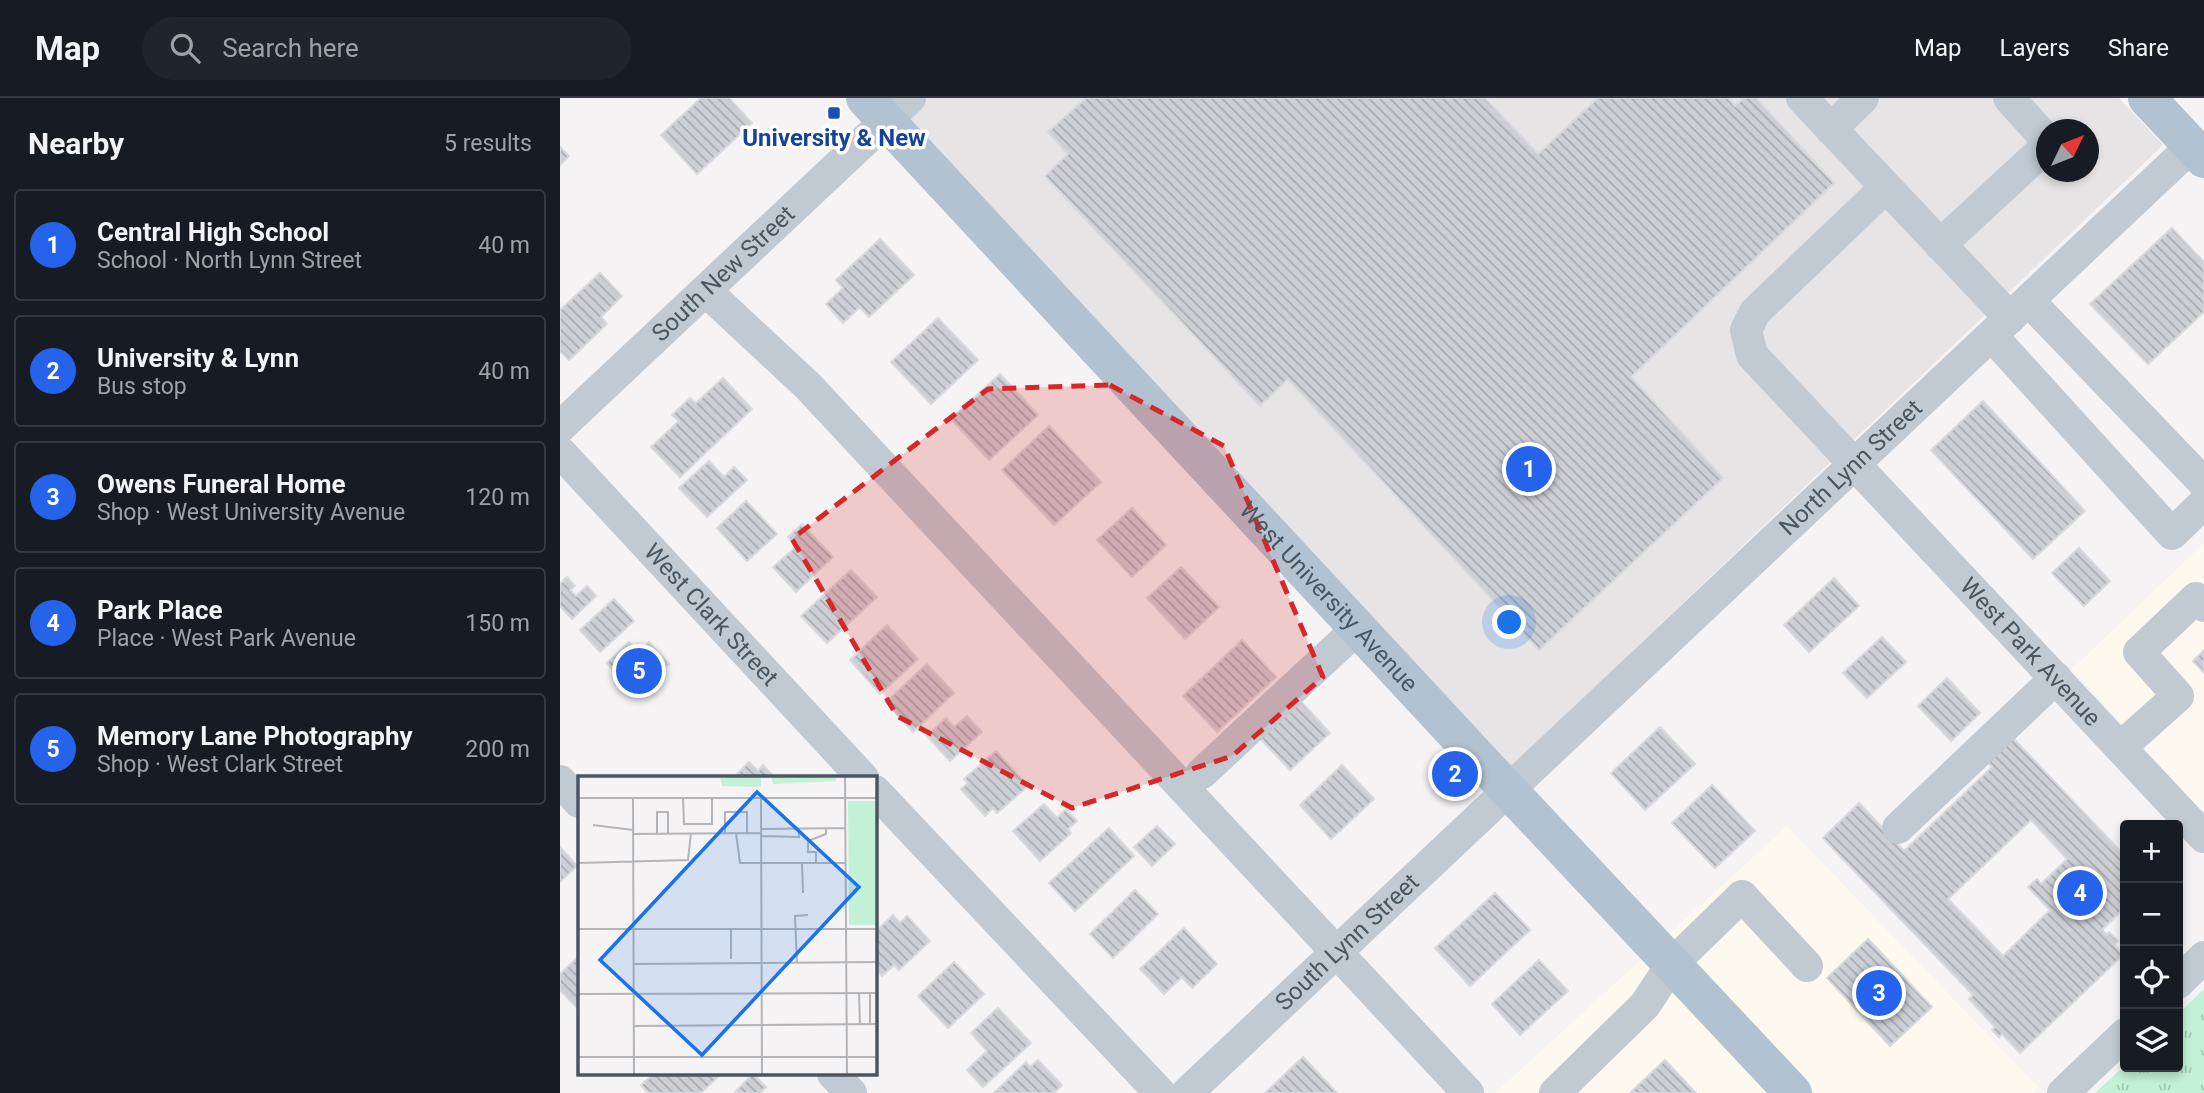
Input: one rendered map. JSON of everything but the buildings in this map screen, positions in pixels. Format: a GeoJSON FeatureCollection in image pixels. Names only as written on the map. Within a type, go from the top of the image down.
{"type":"FeatureCollection","features":[{"type":"Feature","properties":{"kind":"main road"},"geometry":{"type":"LineString","coordinates":[[2147,98],[2198,153]]}},
{"type":"Feature","properties":{"kind":"main road","name":"West University Avenue"},"geometry":{"type":"LineString","coordinates":[[887,105],[1358,628],[1793,1093]]}},
{"type":"Feature","properties":{"kind":"street"},"geometry":{"type":"LineString","coordinates":[[1802,98],[2010,318],[2204,483]]}},
{"type":"Feature","properties":{"kind":"street"},"geometry":{"type":"LineString","coordinates":[[1830,129],[1863,98]]}},
{"type":"Feature","properties":{"kind":"street"},"geometry":{"type":"LineString","coordinates":[[2008,98],[2036,128]]}},
{"type":"Feature","properties":{"kind":"street","name":"South New Street"},"geometry":{"type":"LineString","coordinates":[[560,427],[706,291],[887,105]]}},
{"type":"Feature","properties":{"kind":"street","name":"North Lynn Street"},"geometry":{"type":"LineString","coordinates":[[1508,790],[2010,318],[2198,153]]}},
{"type":"Feature","properties":{"kind":"street"},"geometry":{"type":"LineString","coordinates":[[1940,245],[2036,155]]}},
{"type":"Feature","properties":{"kind":"street","name":"West Park Avenue"},"geometry":{"type":"LineString","coordinates":[[1886,187],[1755,312],[1746,330],[1752,355],[2204,837]]}},
{"type":"Feature","properties":{"kind":"street"},"geometry":{"type":"LineString","coordinates":[[706,291],[808,386],[1468,1093]]}},
{"type":"Feature","properties":{"kind":"street"},"geometry":{"type":"LineString","coordinates":[[2010,318],[2172,534],[2204,503]]}},
{"type":"Feature","properties":{"kind":"street","name":"West Clark Street"},"geometry":{"type":"LineString","coordinates":[[560,452],[861,776]]}},
{"type":"Feature","properties":{"kind":"street"},"geometry":{"type":"LineString","coordinates":[[2121,747],[2178,696],[2139,652],[2196,598],[2204,606]]}},
{"type":"Feature","properties":{"kind":"street"},"geometry":{"type":"LineString","coordinates":[[1202,773],[1358,628]]}},
{"type":"Feature","properties":{"kind":"street"},"geometry":{"type":"LineString","coordinates":[[1899,828],[2056,678]]}},
{"type":"Feature","properties":{"kind":"street"},"geometry":{"type":"LineString","coordinates":[[560,781],[578,801]]}},
{"type":"Feature","properties":{"kind":"street","name":"South Lynn Street"},"geometry":{"type":"LineString","coordinates":[[1187,1093],[1508,790]]}},
{"type":"Feature","properties":{"kind":"street"},"geometry":{"type":"LineString","coordinates":[[877,793],[1160,1093]]}},
{"type":"Feature","properties":{"kind":"street"},"geometry":{"type":"LineString","coordinates":[[1555,1093],[1645,1005],[1672,964],[1742,896],[1807,966]]}},
{"type":"Feature","properties":{"kind":"street"},"geometry":{"type":"LineString","coordinates":[[2183,977],[2204,957]]}},
{"type":"Feature","properties":{"kind":"street"},"geometry":{"type":"LineString","coordinates":[[2063,1093],[2120,1039]]}},
{"type":"Feature","properties":{"kind":"street"},"geometry":{"type":"LineString","coordinates":[[835,1076],[851,1093]]}},
{"type":"Feature","properties":{"kind":"highlighted area"},"geometry":{"type":"Polygon","coordinates":[[[1110,385],[1224,446],[1323,677],[1232,756],[1072,808],[897,716],[792,539],[988,389],[1110,385]]]}},
{"type":"Feature","properties":{"kind":"shaded area"},"geometry":{"type":"Polygon","coordinates":[[[923,98],[2119,98],[2163,145],[1512,766],[903,117],[923,98]]]}},
{"type":"Feature","properties":{"kind":"shaded area"},"geometry":{"type":"Polygon","coordinates":[[[2204,543],[2204,813],[2072,669],[2204,543]]]}},
{"type":"Feature","properties":{"kind":"shaded area"},"geometry":{"type":"Polygon","coordinates":[[[1787,826],[2038,1087],[2032,1093],[1495,1093],[1787,826]]]}},
{"type":"Feature","properties":{"kind":"green space"},"geometry":{"type":"Polygon","coordinates":[[[2204,989],[2204,1093],[2095,1093],[2120,1070],[2120,1072],[2183,1072],[2183,1009],[2204,989]]]}},
{"type":"Feature","properties":{"kind":"place","name":"University & New"},"geometry":{"type":"Point","coordinates":[834,113]}},
{"type":"Feature","properties":{"kind":"place","name":"Central High School"},"geometry":{"type":"Point","coordinates":[1529,469]}},
{"type":"Feature","properties":{"kind":"place","name":"Memory Lane Photography"},"geometry":{"type":"Point","coordinates":[639,671]}},
{"type":"Feature","properties":{"kind":"place","name":"University & Lynn"},"geometry":{"type":"Point","coordinates":[1455,774]}},
{"type":"Feature","properties":{"kind":"place","name":"Park Place"},"geometry":{"type":"Point","coordinates":[2080,893]}},
{"type":"Feature","properties":{"kind":"place","name":"Owens Funeral Home"},"geometry":{"type":"Point","coordinates":[1879,993]}}]}
